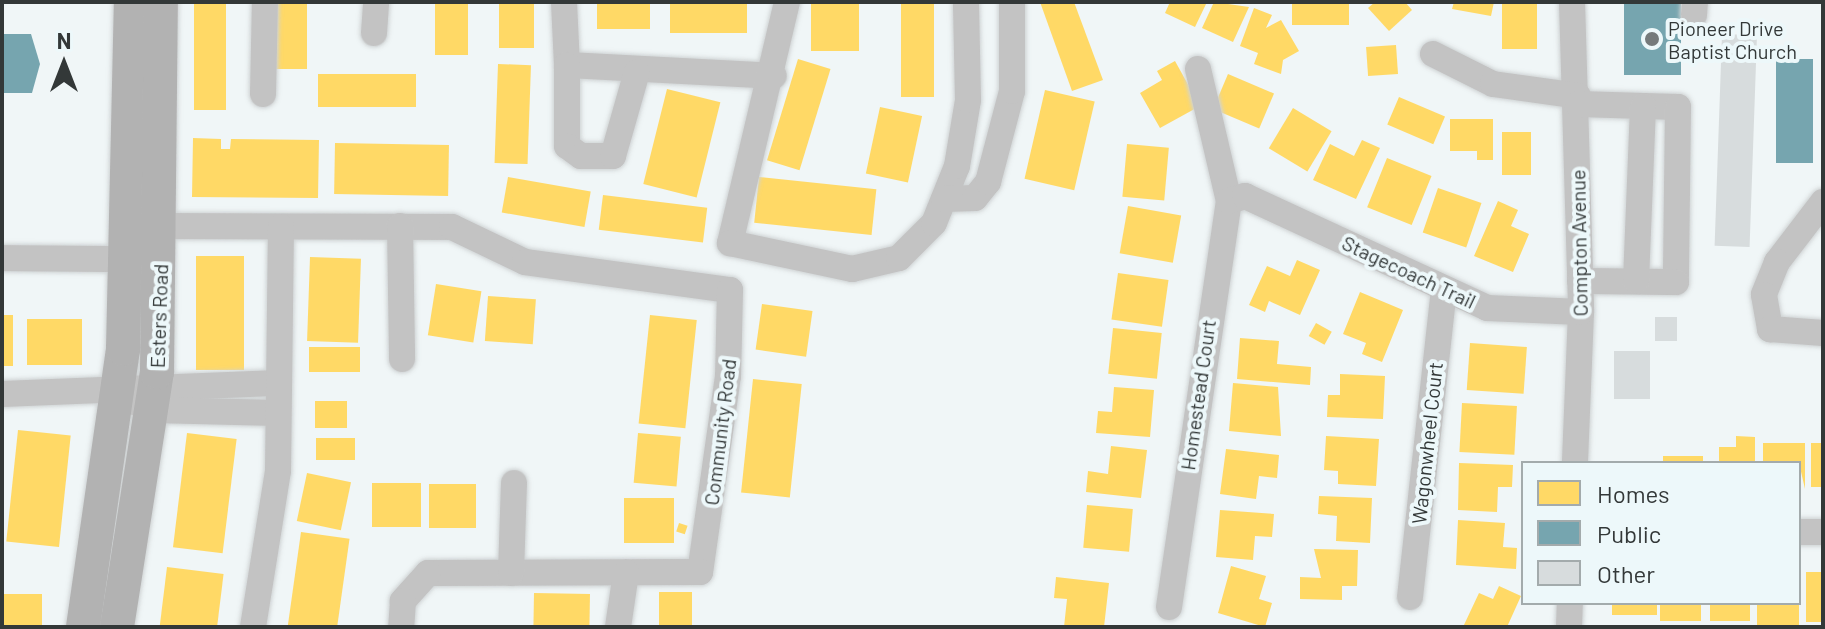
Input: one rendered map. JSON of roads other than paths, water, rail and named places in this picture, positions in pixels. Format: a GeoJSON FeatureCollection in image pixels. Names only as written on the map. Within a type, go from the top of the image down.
{"type":"FeatureCollection","features":[{"type":"Feature","properties":{"kind":"main road","name":"Esters Road"},"geometry":{"type":"LineString","coordinates":[[83,627],[119,394],[126,259],[131,2]]}},
{"type":"Feature","properties":{"kind":"main road","name":"Esters Road"},"geometry":{"type":"LineString","coordinates":[[117,627],[154,396],[161,226],[161,2]]}},
{"type":"Feature","properties":{"kind":"street"},"geometry":{"type":"LineString","coordinates":[[263,94],[265,2]]}},
{"type":"Feature","properties":{"kind":"street"},"geometry":{"type":"LineString","coordinates":[[374,33],[376,2]]}},
{"type":"Feature","properties":{"kind":"street"},"geometry":{"type":"LineString","coordinates":[[564,2],[567,146],[581,156],[613,156],[637,72]]}},
{"type":"Feature","properties":{"kind":"street"},"geometry":{"type":"LineString","coordinates":[[787,2],[774,76],[751,135],[730,243],[800,263],[872,268],[919,244],[944,199],[968,100],[966,2]]}},
{"type":"Feature","properties":{"kind":"street"},"geometry":{"type":"LineString","coordinates":[[944,199],[975,198],[988,182],[1012,91],[1012,2]]}},
{"type":"Feature","properties":{"kind":"street","name":"Compton Avenue"},"geometry":{"type":"LineString","coordinates":[[1575,461],[1581,312],[1578,9]]}},
{"type":"Feature","properties":{"kind":"street"},"geometry":{"type":"LineString","coordinates":[[1433,54],[1493,84],[1578,100],[1678,107],[1676,282],[1580,281]]}},
{"type":"Feature","properties":{"kind":"street"},"geometry":{"type":"LineString","coordinates":[[567,65],[637,72],[774,76]]}},
{"type":"Feature","properties":{"kind":"street"},"geometry":{"type":"LineString","coordinates":[[1198,69],[1237,198]]}},
{"type":"Feature","properties":{"kind":"street"},"geometry":{"type":"LineString","coordinates":[[1636,281],[1643,106]]}},
{"type":"Feature","properties":{"kind":"street","name":"Stagecoach Trail"},"geometry":{"type":"LineString","coordinates":[[1237,198],[1444,290],[1512,314],[1581,312]]}},
{"type":"Feature","properties":{"kind":"street","name":"Homestead Court"},"geometry":{"type":"LineString","coordinates":[[1169,607],[1237,198]]}},
{"type":"Feature","properties":{"kind":"street"},"geometry":{"type":"LineString","coordinates":[[1823,202],[1777,262],[1764,295],[1770,329],[1823,333]]}},
{"type":"Feature","properties":{"kind":"street"},"geometry":{"type":"LineString","coordinates":[[161,226],[400,226],[402,359]]}},
{"type":"Feature","properties":{"kind":"street","name":"Community Road"},"geometry":{"type":"LineString","coordinates":[[400,226],[471,231],[525,262],[730,290],[728,376],[700,572],[626,573]]}},
{"type":"Feature","properties":{"kind":"street"},"geometry":{"type":"LineString","coordinates":[[253,627],[274,503],[281,227]]}},
{"type":"Feature","properties":{"kind":"street"},"geometry":{"type":"LineString","coordinates":[[2,258],[126,259]]}},
{"type":"Feature","properties":{"kind":"street","name":"Wagonwheel Court"},"geometry":{"type":"LineString","coordinates":[[1410,597],[1444,290]]}},
{"type":"Feature","properties":{"kind":"street"},"geometry":{"type":"LineString","coordinates":[[154,396],[279,383]]}},
{"type":"Feature","properties":{"kind":"street"},"geometry":{"type":"LineString","coordinates":[[2,394],[154,396],[278,413]]}},
{"type":"Feature","properties":{"kind":"street"},"geometry":{"type":"LineString","coordinates":[[511,573],[514,483]]}},
{"type":"Feature","properties":{"kind":"street"},"geometry":{"type":"LineString","coordinates":[[1801,532],[1823,532]]}},
{"type":"Feature","properties":{"kind":"street"},"geometry":{"type":"LineString","coordinates":[[401,627],[403,601],[428,573],[626,573],[618,627]]}},
{"type":"Feature","properties":{"kind":"street"},"geometry":{"type":"LineString","coordinates":[[1569,627],[1570,605]]}},
{"type":"Feature","properties":{"kind":"place","name":"Pioneer Drive Baptist Church"},"geometry":{"type":"Point","coordinates":[1652,39]}}]}
